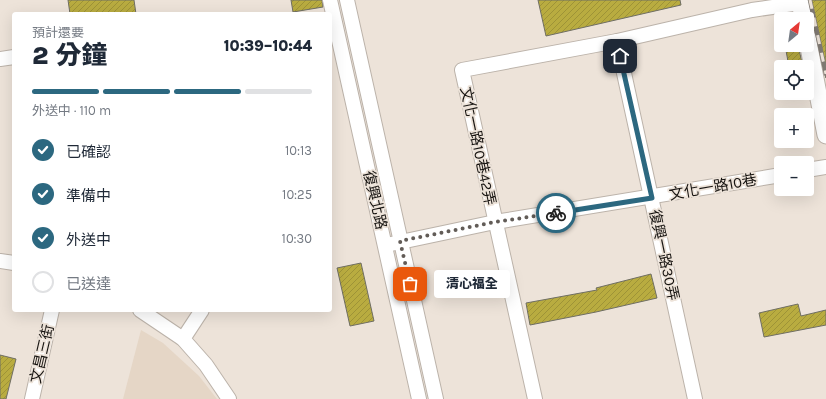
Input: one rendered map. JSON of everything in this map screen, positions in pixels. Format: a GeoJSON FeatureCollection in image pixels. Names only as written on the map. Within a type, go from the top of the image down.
{"type":"FeatureCollection","features":[{"type":"Feature","properties":{"kind":"street","name":"復興北路"},"geometry":{"type":"LineString","coordinates":[[330,0],[331,12]]}},
{"type":"Feature","properties":{"kind":"street","name":"復興北路"},"geometry":{"type":"LineString","coordinates":[[347,0],[436,399]]}},
{"type":"Feature","properties":{"kind":"street"},"geometry":{"type":"LineString","coordinates":[[617,41],[752,10],[801,7]]}},
{"type":"Feature","properties":{"kind":"street"},"geometry":{"type":"LineString","coordinates":[[332,17],[350,14]]}},
{"type":"Feature","properties":{"kind":"street","name":"復興北路"},"geometry":{"type":"LineString","coordinates":[[332,17],[419,399]]}},
{"type":"Feature","properties":{"kind":"street","name":"文化一路10巷42弄"},"geometry":{"type":"LineString","coordinates":[[535,399],[462,70],[617,41]]}},
{"type":"Feature","properties":{"kind":"street","name":"復興一路30弄"},"geometry":{"type":"LineString","coordinates":[[617,41],[695,399]]}},
{"type":"Feature","properties":{"kind":"street"},"geometry":{"type":"LineString","coordinates":[[810,52],[826,135]]}},
{"type":"Feature","properties":{"kind":"street"},"geometry":{"type":"LineString","coordinates":[[0,58],[12,57]]}},
{"type":"Feature","properties":{"kind":"street"},"geometry":{"type":"LineString","coordinates":[[367,167],[383,164]]}},
{"type":"Feature","properties":{"kind":"street"},"geometry":{"type":"LineString","coordinates":[[814,169],[826,167]]}},
{"type":"Feature","properties":{"kind":"street","name":"文化一路10巷"},"geometry":{"type":"LineString","coordinates":[[385,246],[400,241],[495,222],[652,198],[774,176]]}},
{"type":"Feature","properties":{"kind":"street"},"geometry":{"type":"LineString","coordinates":[[0,261],[12,263]]}},
{"type":"Feature","properties":{"kind":"street","name":"文昌三街"},"geometry":{"type":"LineString","coordinates":[[32,399],[52,312]]}},
{"type":"Feature","properties":{"kind":"street"},"geometry":{"type":"LineString","coordinates":[[143,312],[183,339],[206,365],[229,399]]}},
{"type":"Feature","properties":{"kind":"street"},"geometry":{"type":"LineString","coordinates":[[183,339],[201,312]]}},
{"type":"Feature","properties":{"kind":"shaded area"},"geometry":{"type":"Polygon","coordinates":[[[141,330],[163,343],[199,376],[217,399],[123,399],[141,330]]]}},
{"type":"Feature","properties":{"kind":"building"},"geometry":{"type":"Polygon","coordinates":[[[68,0],[134,0],[136,12],[70,12],[68,0]]]}},
{"type":"Feature","properties":{"kind":"building"},"geometry":{"type":"Polygon","coordinates":[[[291,0],[322,0],[323,7],[293,12],[291,0]]]}},
{"type":"Feature","properties":{"kind":"building"},"geometry":{"type":"Polygon","coordinates":[[[538,0],[680,0],[681,5],[546,36],[538,0]]]}},
{"type":"Feature","properties":{"kind":"building"},"geometry":{"type":"Polygon","coordinates":[[[810,0],[826,0],[826,78],[817,35],[814,30],[814,12],[812,12],[810,0]]]}},
{"type":"Feature","properties":{"kind":"building"},"geometry":{"type":"Polygon","coordinates":[[[786,52],[800,52],[801,60],[788,60],[786,52]]]}},
{"type":"Feature","properties":{"kind":"building"},"geometry":{"type":"Polygon","coordinates":[[[361,263],[374,321],[350,326],[337,268],[361,263]]]}},
{"type":"Feature","properties":{"kind":"building"},"geometry":{"type":"Polygon","coordinates":[[[651,274],[657,298],[530,325],[526,303],[597,290],[596,288],[651,274]]]}},
{"type":"Feature","properties":{"kind":"building"},"geometry":{"type":"Polygon","coordinates":[[[798,304],[801,316],[826,310],[826,325],[764,337],[759,313],[798,304]]]}},
{"type":"Feature","properties":{"kind":"building"},"geometry":{"type":"Polygon","coordinates":[[[0,355],[16,359],[6,399],[0,399],[0,355]]]}},
{"type":"Feature","properties":{"kind":"railway"},"geometry":{"type":"LineString","coordinates":[[810,0],[826,74]]}},
{"type":"Feature","properties":{"kind":"way so far"},"geometry":{"type":"LineString","coordinates":[[410,284],[400,241],[495,222],[556,213]]}},
{"type":"Feature","properties":{"kind":"place","name":"清心福全"},"geometry":{"type":"Point","coordinates":[410,284]}},
{"type":"Feature","properties":{"kind":"route"},"geometry":{"type":"LineString","coordinates":[[556,213],[652,198],[620,56]]}}]}
